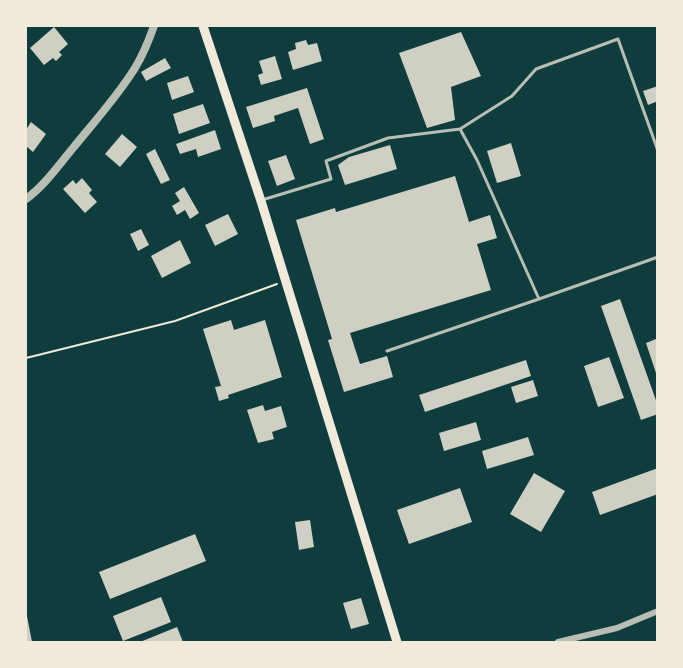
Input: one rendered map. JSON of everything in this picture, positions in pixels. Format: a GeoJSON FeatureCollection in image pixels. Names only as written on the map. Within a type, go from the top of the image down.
{"type":"FeatureCollection","features":[{"type":"Feature","properties":{"kind":"main road"},"geometry":{"type":"LineString","coordinates":[[203,26],[261,201],[397,642]]}},
{"type":"Feature","properties":{"kind":"street"},"geometry":{"type":"LineString","coordinates":[[26,199],[60,164],[107,107],[135,68],[148,43],[153,26]]}},
{"type":"Feature","properties":{"kind":"street"},"geometry":{"type":"LineString","coordinates":[[558,642],[617,628],[657,611]]}},
{"type":"Feature","properties":{"kind":"lane"},"geometry":{"type":"LineString","coordinates":[[261,201],[331,179],[326,161],[388,138],[460,129],[512,96],[536,69],[618,39],[657,151]]}},
{"type":"Feature","properties":{"kind":"lane"},"geometry":{"type":"LineString","coordinates":[[460,129],[477,160],[539,299]]}},
{"type":"Feature","properties":{"kind":"lane"},"geometry":{"type":"LineString","coordinates":[[387,351],[657,257]]}},
{"type":"Feature","properties":{"kind":"path"},"geometry":{"type":"LineString","coordinates":[[26,358],[175,321],[285,281]]}},
{"type":"Feature","properties":{"kind":"building"},"geometry":{"type":"Polygon","coordinates":[[[54,27],[68,44],[59,52],[62,55],[56,61],[53,58],[44,65],[30,48],[54,27]]]}},
{"type":"Feature","properties":{"kind":"building"},"geometry":{"type":"Polygon","coordinates":[[[461,32],[481,76],[451,87],[455,120],[427,128],[399,53],[461,32]]]}},
{"type":"Feature","properties":{"kind":"building"},"geometry":{"type":"Polygon","coordinates":[[[306,40],[308,45],[317,43],[322,61],[293,70],[288,52],[296,49],[295,43],[306,40]]]}},
{"type":"Feature","properties":{"kind":"building"},"geometry":{"type":"Polygon","coordinates":[[[275,56],[282,79],[261,85],[258,75],[263,73],[259,61],[275,56]]]}},
{"type":"Feature","properties":{"kind":"building"},"geometry":{"type":"Polygon","coordinates":[[[165,58],[171,68],[146,81],[141,72],[165,58]]]}},
{"type":"Feature","properties":{"kind":"building"},"geometry":{"type":"Polygon","coordinates":[[[188,76],[194,92],[172,100],[167,83],[188,76]]]}},
{"type":"Feature","properties":{"kind":"building"},"geometry":{"type":"Polygon","coordinates":[[[658,86],[658,101],[648,105],[643,91],[658,86]]]}},
{"type":"Feature","properties":{"kind":"building"},"geometry":{"type":"Polygon","coordinates":[[[307,88],[324,139],[310,144],[298,108],[274,116],[275,121],[253,128],[246,107],[307,88]]]}},
{"type":"Feature","properties":{"kind":"building"},"geometry":{"type":"Polygon","coordinates":[[[203,104],[210,123],[179,134],[173,114],[203,104]]]}},
{"type":"Feature","properties":{"kind":"building"},"geometry":{"type":"Polygon","coordinates":[[[31,122],[46,134],[33,152],[26,146],[26,130],[31,122]]]}},
{"type":"Feature","properties":{"kind":"building"},"geometry":{"type":"Polygon","coordinates":[[[215,130],[221,149],[198,157],[196,149],[180,154],[176,144],[215,130]]]}},
{"type":"Feature","properties":{"kind":"building"},"geometry":{"type":"Polygon","coordinates":[[[122,134],[137,147],[120,167],[105,154],[122,134]]]}},
{"type":"Feature","properties":{"kind":"building"},"geometry":{"type":"Polygon","coordinates":[[[511,143],[521,176],[497,183],[487,151],[511,143]]]}},
{"type":"Feature","properties":{"kind":"building"},"geometry":{"type":"Polygon","coordinates":[[[390,145],[397,169],[345,185],[338,165],[349,157],[390,145]]]}},
{"type":"Feature","properties":{"kind":"building"},"geometry":{"type":"Polygon","coordinates":[[[155,149],[170,180],[161,184],[146,154],[155,149]]]}},
{"type":"Feature","properties":{"kind":"building"},"geometry":{"type":"Polygon","coordinates":[[[286,155],[295,179],[277,186],[268,161],[286,155]]]}},
{"type":"Feature","properties":{"kind":"building"},"geometry":{"type":"Polygon","coordinates":[[[455,176],[469,222],[490,215],[497,238],[477,244],[491,290],[350,333],[360,364],[387,356],[393,377],[344,392],[328,340],[332,339],[296,220],[335,208],[336,212],[455,176]]]}},
{"type":"Feature","properties":{"kind":"building"},"geometry":{"type":"Polygon","coordinates":[[[82,178],[92,190],[89,193],[97,202],[85,213],[63,189],[73,180],[76,184],[82,178]]]}},
{"type":"Feature","properties":{"kind":"building"},"geometry":{"type":"Polygon","coordinates":[[[184,187],[199,213],[190,219],[185,210],[177,215],[172,206],[180,201],[175,193],[184,187]]]}},
{"type":"Feature","properties":{"kind":"building"},"geometry":{"type":"Polygon","coordinates":[[[228,214],[238,234],[215,246],[205,225],[228,214]]]}},
{"type":"Feature","properties":{"kind":"building"},"geometry":{"type":"Polygon","coordinates":[[[141,229],[149,245],[138,251],[130,234],[141,229]]]}},
{"type":"Feature","properties":{"kind":"building"},"geometry":{"type":"Polygon","coordinates":[[[180,240],[191,263],[162,278],[151,256],[180,240]]]}},
{"type":"Feature","properties":{"kind":"building"},"geometry":{"type":"Polygon","coordinates":[[[620,299],[658,406],[658,414],[641,420],[601,306],[620,299]]]}},
{"type":"Feature","properties":{"kind":"building"},"geometry":{"type":"Polygon","coordinates":[[[231,320],[234,330],[265,320],[282,377],[228,395],[229,398],[219,401],[215,387],[221,386],[203,329],[231,320]]]}},
{"type":"Feature","properties":{"kind":"building"},"geometry":{"type":"Polygon","coordinates":[[[656,339],[658,343],[657,376],[646,343],[656,339]]]}},
{"type":"Feature","properties":{"kind":"building"},"geometry":{"type":"Polygon","coordinates":[[[609,357],[624,398],[598,407],[584,366],[609,357]]]}},
{"type":"Feature","properties":{"kind":"building"},"geometry":{"type":"Polygon","coordinates":[[[526,360],[531,376],[425,412],[419,395],[526,360]]]}},
{"type":"Feature","properties":{"kind":"building"},"geometry":{"type":"Polygon","coordinates":[[[533,380],[538,396],[516,403],[511,387],[533,380]]]}},
{"type":"Feature","properties":{"kind":"building"},"geometry":{"type":"Polygon","coordinates":[[[263,405],[265,411],[281,406],[287,427],[272,432],[274,439],[258,443],[247,410],[263,405]]]}},
{"type":"Feature","properties":{"kind":"building"},"geometry":{"type":"Polygon","coordinates":[[[476,422],[481,440],[444,451],[439,433],[476,422]]]}},
{"type":"Feature","properties":{"kind":"building"},"geometry":{"type":"Polygon","coordinates":[[[528,437],[534,455],[487,469],[482,451],[528,437]]]}},
{"type":"Feature","properties":{"kind":"building"},"geometry":{"type":"Polygon","coordinates":[[[658,468],[658,494],[600,515],[592,492],[658,468]]]}},
{"type":"Feature","properties":{"kind":"building"},"geometry":{"type":"Polygon","coordinates":[[[534,473],[565,491],[541,532],[510,514],[534,473]]]}},
{"type":"Feature","properties":{"kind":"building"},"geometry":{"type":"Polygon","coordinates":[[[460,488],[472,522],[409,544],[397,510],[460,488]]]}},
{"type":"Feature","properties":{"kind":"building"},"geometry":{"type":"Polygon","coordinates":[[[310,520],[314,547],[299,550],[295,522],[310,520]]]}},
{"type":"Feature","properties":{"kind":"building"},"geometry":{"type":"Polygon","coordinates":[[[195,534],[206,561],[110,599],[99,572],[195,534]]]}},
{"type":"Feature","properties":{"kind":"building"},"geometry":{"type":"Polygon","coordinates":[[[161,597],[171,622],[123,641],[113,616],[161,597]]]}},
{"type":"Feature","properties":{"kind":"building"},"geometry":{"type":"Polygon","coordinates":[[[361,598],[369,624],[351,629],[343,603],[361,598]]]}},
{"type":"Feature","properties":{"kind":"building"},"geometry":{"type":"Polygon","coordinates":[[[27,616],[32,642],[26,642],[27,616]]]}},
{"type":"Feature","properties":{"kind":"building"},"geometry":{"type":"Polygon","coordinates":[[[177,627],[183,642],[140,642],[177,627]]]}}]}
